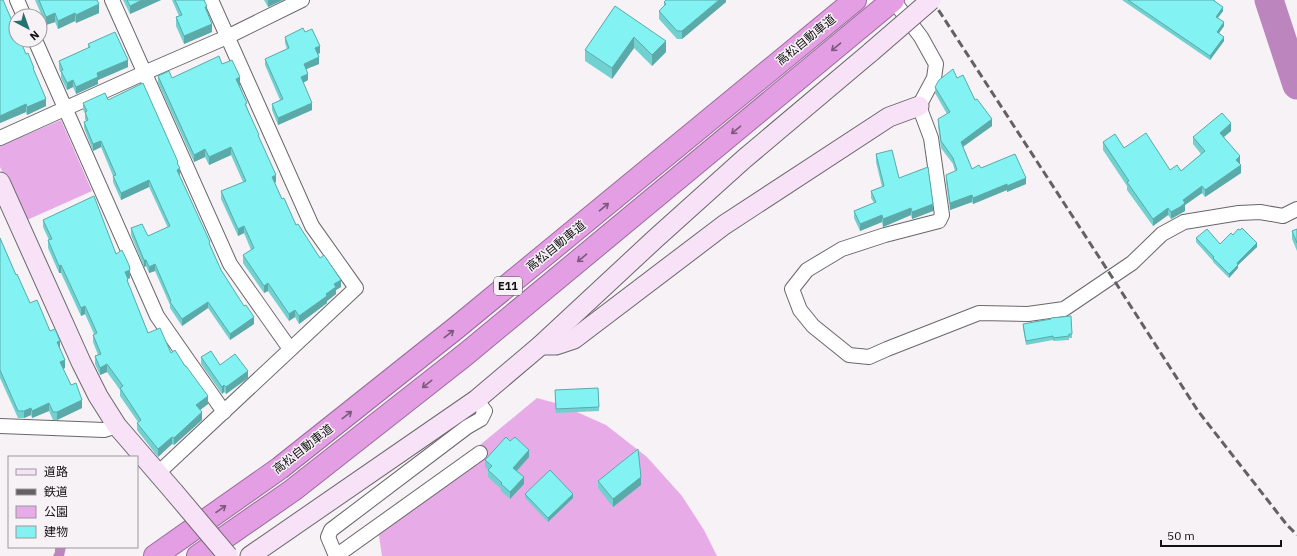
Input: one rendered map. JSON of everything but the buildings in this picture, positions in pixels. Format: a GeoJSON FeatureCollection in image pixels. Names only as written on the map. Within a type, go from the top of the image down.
{"type":"FeatureCollection","features":[{"type":"Feature","properties":{"kind":"highway","name":"高松自動車道"},"geometry":{"type":"LineString","coordinates":[[198,556],[293,490],[466,354],[893,0]]}},
{"type":"Feature","properties":{"kind":"highway","name":"高松自動車道"},"geometry":{"type":"LineString","coordinates":[[155,556],[280,468],[450,333],[853,1]]}},
{"type":"Feature","properties":{"kind":"street"},"geometry":{"type":"LineString","coordinates":[[112,0],[230,264],[290,349]]}},
{"type":"Feature","properties":{"kind":"street"},"geometry":{"type":"LineString","coordinates":[[157,474],[356,288],[312,226],[211,0]]}},
{"type":"Feature","properties":{"kind":"street"},"geometry":{"type":"LineString","coordinates":[[0,138],[227,37],[302,0]]}},
{"type":"Feature","properties":{"kind":"street"},"geometry":{"type":"LineString","coordinates":[[541,345],[556,345],[574,339],[724,225],[889,117],[919,106],[934,78],[936,64],[921,37],[893,0]]}},
{"type":"Feature","properties":{"kind":"street"},"geometry":{"type":"LineString","coordinates":[[250,556],[476,400],[541,345],[744,159],[931,0]]}},
{"type":"Feature","properties":{"kind":"street"},"geometry":{"type":"LineString","coordinates":[[39,48],[157,316],[224,412]]}},
{"type":"Feature","properties":{"kind":"street"},"geometry":{"type":"LineString","coordinates":[[919,106],[931,138],[942,215],[939,221],[885,235],[842,249],[807,270],[792,288],[800,310],[813,326],[849,355],[868,357],[979,313],[1028,314],[1064,308],[1132,263],[1162,234],[1184,222],[1239,213],[1260,212],[1282,216],[1297,209]]}},
{"type":"Feature","properties":{"kind":"street"},"geometry":{"type":"LineString","coordinates":[[0,182],[81,362],[98,396],[117,426],[228,556]]}},
{"type":"Feature","properties":{"kind":"street"},"geometry":{"type":"LineString","coordinates":[[476,400],[485,411],[481,419],[467,427],[331,530],[328,537],[336,556],[343,554],[480,453]]}},
{"type":"Feature","properties":{"kind":"street"},"geometry":{"type":"LineString","coordinates":[[1,424],[104,430],[117,426]]}},
{"type":"Feature","properties":{"kind":"green space"},"geometry":{"type":"Polygon","coordinates":[[[61,120],[92,191],[27,220],[0,167],[0,146],[61,120]]]}},
{"type":"Feature","properties":{"kind":"green space"},"geometry":{"type":"Polygon","coordinates":[[[537,398],[559,404],[606,425],[647,457],[682,496],[704,530],[717,556],[382,556],[378,529],[537,398]]]}},
{"type":"Feature","properties":{"kind":"shaded area"},"geometry":{"type":"Polygon","coordinates":[[[55,548],[66,548],[64,556],[53,556],[55,548]]]}},
{"type":"Feature","properties":{"kind":"waterway"},"geometry":{"type":"LineString","coordinates":[[1269,0],[1297,85]]}},
{"type":"Feature","properties":{"kind":"railway"},"geometry":{"type":"LineString","coordinates":[[932,0],[1198,411],[1287,525],[1297,535]]}}]}
